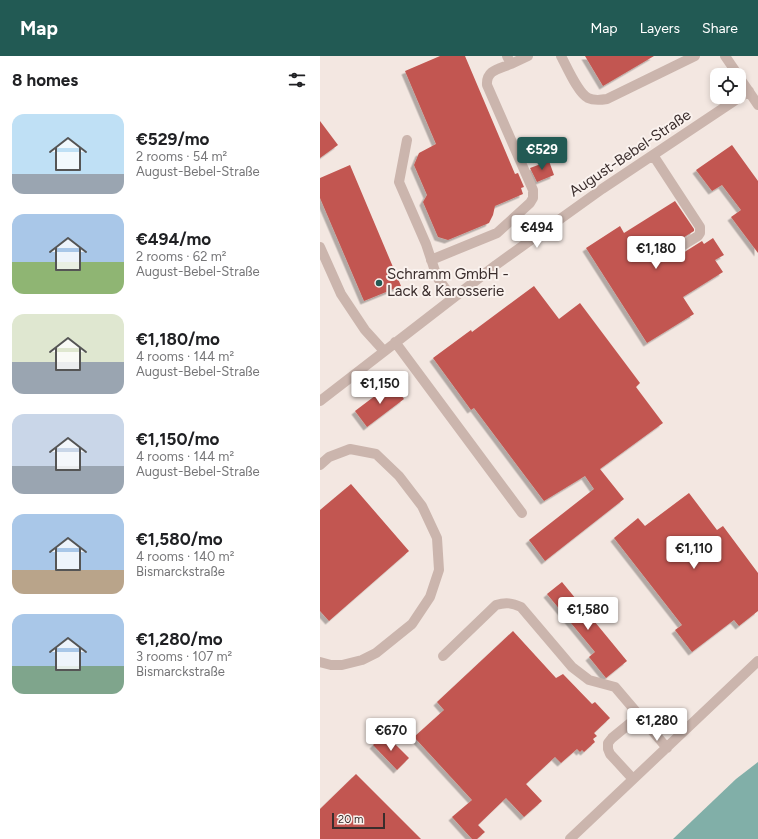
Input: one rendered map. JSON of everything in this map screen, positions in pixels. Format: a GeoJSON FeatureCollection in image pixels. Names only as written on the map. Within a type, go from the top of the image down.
{"type":"FeatureCollection","features":[{"type":"Feature","properties":{"kind":"street"},"geometry":{"type":"LineString","coordinates":[[431,260],[497,233],[530,204],[533,198],[533,190],[487,85],[489,73],[509,60],[528,56]]}},
{"type":"Feature","properties":{"kind":"street"},"geometry":{"type":"LineString","coordinates":[[561,56],[582,93],[588,98],[601,100],[607,99],[695,56]]}},
{"type":"Feature","properties":{"kind":"street"},"geometry":{"type":"LineString","coordinates":[[725,56],[733,68]]}},
{"type":"Feature","properties":{"kind":"street"},"geometry":{"type":"LineString","coordinates":[[746,89],[758,105]]}},
{"type":"Feature","properties":{"kind":"street","name":"August-Bebel-Straße"},"geometry":{"type":"LineString","coordinates":[[320,401],[496,265],[602,189],[748,92]]}},
{"type":"Feature","properties":{"kind":"street"},"geometry":{"type":"LineString","coordinates":[[407,140],[399,182],[437,277],[452,298]]}},
{"type":"Feature","properties":{"kind":"street"},"geometry":{"type":"LineString","coordinates":[[653,155],[700,228],[700,233],[698,236],[672,252]]}},
{"type":"Feature","properties":{"kind":"street"},"geometry":{"type":"LineString","coordinates":[[320,247],[341,294],[365,330],[384,351]]}},
{"type":"Feature","properties":{"kind":"street"},"geometry":{"type":"LineString","coordinates":[[395,342],[522,513]]}},
{"type":"Feature","properties":{"kind":"street"},"geometry":{"type":"LineString","coordinates":[[320,465],[329,457],[350,449],[376,454],[399,476],[422,506],[437,538],[439,570],[430,596],[412,624],[376,653],[362,660],[342,665],[331,665],[320,662]]}},
{"type":"Feature","properties":{"kind":"street"},"geometry":{"type":"LineString","coordinates":[[443,656],[496,605],[512,603],[521,607],[572,667],[589,680],[615,687],[667,748]]}},
{"type":"Feature","properties":{"kind":"street"},"geometry":{"type":"LineString","coordinates":[[570,839],[667,748],[715,700],[758,661]]}},
{"type":"Feature","properties":{"kind":"street"},"geometry":{"type":"LineString","coordinates":[[634,779],[610,754],[608,743],[612,738],[640,716]]}},
{"type":"Feature","properties":{"kind":"water"},"geometry":{"type":"Polygon","coordinates":[[[758,762],[758,839],[673,839],[736,779],[758,762]]]}},
{"type":"Feature","properties":{"kind":"building"},"geometry":{"type":"Polygon","coordinates":[[[440,56],[465,56],[515,174],[518,173],[524,187],[521,188],[523,194],[495,206],[489,223],[448,240],[438,237],[423,202],[427,195],[414,165],[419,153],[436,144],[405,71],[440,56]]]}},
{"type":"Feature","properties":{"kind":"building"},"geometry":{"type":"Polygon","coordinates":[[[585,56],[654,56],[603,86],[585,56]]]}},
{"type":"Feature","properties":{"kind":"building"},"geometry":{"type":"Polygon","coordinates":[[[320,121],[338,145],[320,158],[320,121]]]}},
{"type":"Feature","properties":{"kind":"building"},"geometry":{"type":"Polygon","coordinates":[[[732,145],[758,181],[758,253],[731,217],[741,210],[722,185],[712,191],[696,170],[732,145]]]}},
{"type":"Feature","properties":{"kind":"building"},"geometry":{"type":"Polygon","coordinates":[[[549,161],[554,175],[537,182],[530,168],[549,161]]]}},
{"type":"Feature","properties":{"kind":"building"},"geometry":{"type":"Polygon","coordinates":[[[350,165],[401,286],[364,301],[320,198],[320,178],[350,165]]]}},
{"type":"Feature","properties":{"kind":"building"},"geometry":{"type":"Polygon","coordinates":[[[675,201],[694,231],[668,247],[666,252],[667,256],[675,258],[702,241],[704,244],[713,238],[724,255],[715,260],[723,272],[683,297],[694,314],[647,343],[586,248],[620,226],[624,233],[675,201]]]}},
{"type":"Feature","properties":{"kind":"building"},"geometry":{"type":"Polygon","coordinates":[[[534,286],[559,319],[580,303],[640,383],[636,387],[663,423],[600,469],[624,499],[545,561],[529,540],[594,489],[585,476],[544,501],[474,408],[471,410],[433,358],[471,330],[472,332],[534,286]]]}},
{"type":"Feature","properties":{"kind":"building"},"geometry":{"type":"Polygon","coordinates":[[[392,383],[404,399],[367,427],[355,411],[392,383]]]}},
{"type":"Feature","properties":{"kind":"building"},"geometry":{"type":"Polygon","coordinates":[[[351,484],[409,551],[329,621],[320,611],[320,510],[351,484]]]}},
{"type":"Feature","properties":{"kind":"building"},"geometry":{"type":"Polygon","coordinates":[[[689,493],[717,530],[723,526],[758,573],[758,611],[739,626],[734,620],[692,652],[675,630],[682,625],[614,538],[638,518],[645,526],[689,493]]]}},
{"type":"Feature","properties":{"kind":"building"},"geometry":{"type":"Polygon","coordinates":[[[562,582],[627,661],[606,678],[589,657],[595,652],[547,594],[562,582]]]}},
{"type":"Feature","properties":{"kind":"building"},"geometry":{"type":"Polygon","coordinates":[[[513,631],[556,678],[563,674],[592,704],[595,702],[610,718],[594,733],[597,736],[593,739],[595,742],[584,752],[582,750],[580,752],[577,749],[561,763],[555,757],[526,784],[542,801],[524,817],[506,798],[478,825],[485,832],[477,839],[472,839],[452,817],[472,800],[414,737],[444,710],[437,702],[513,631]]]}},
{"type":"Feature","properties":{"kind":"building"},"geometry":{"type":"Polygon","coordinates":[[[385,734],[409,758],[397,770],[373,745],[385,734]]]}},
{"type":"Feature","properties":{"kind":"building"},"geometry":{"type":"Polygon","coordinates":[[[356,774],[421,839],[320,839],[320,809],[356,774]]]}},
{"type":"Feature","properties":{"kind":"place","name":"Schramm GmbH - Lack & Karosserie"},"geometry":{"type":"Point","coordinates":[379,283]}}]}
